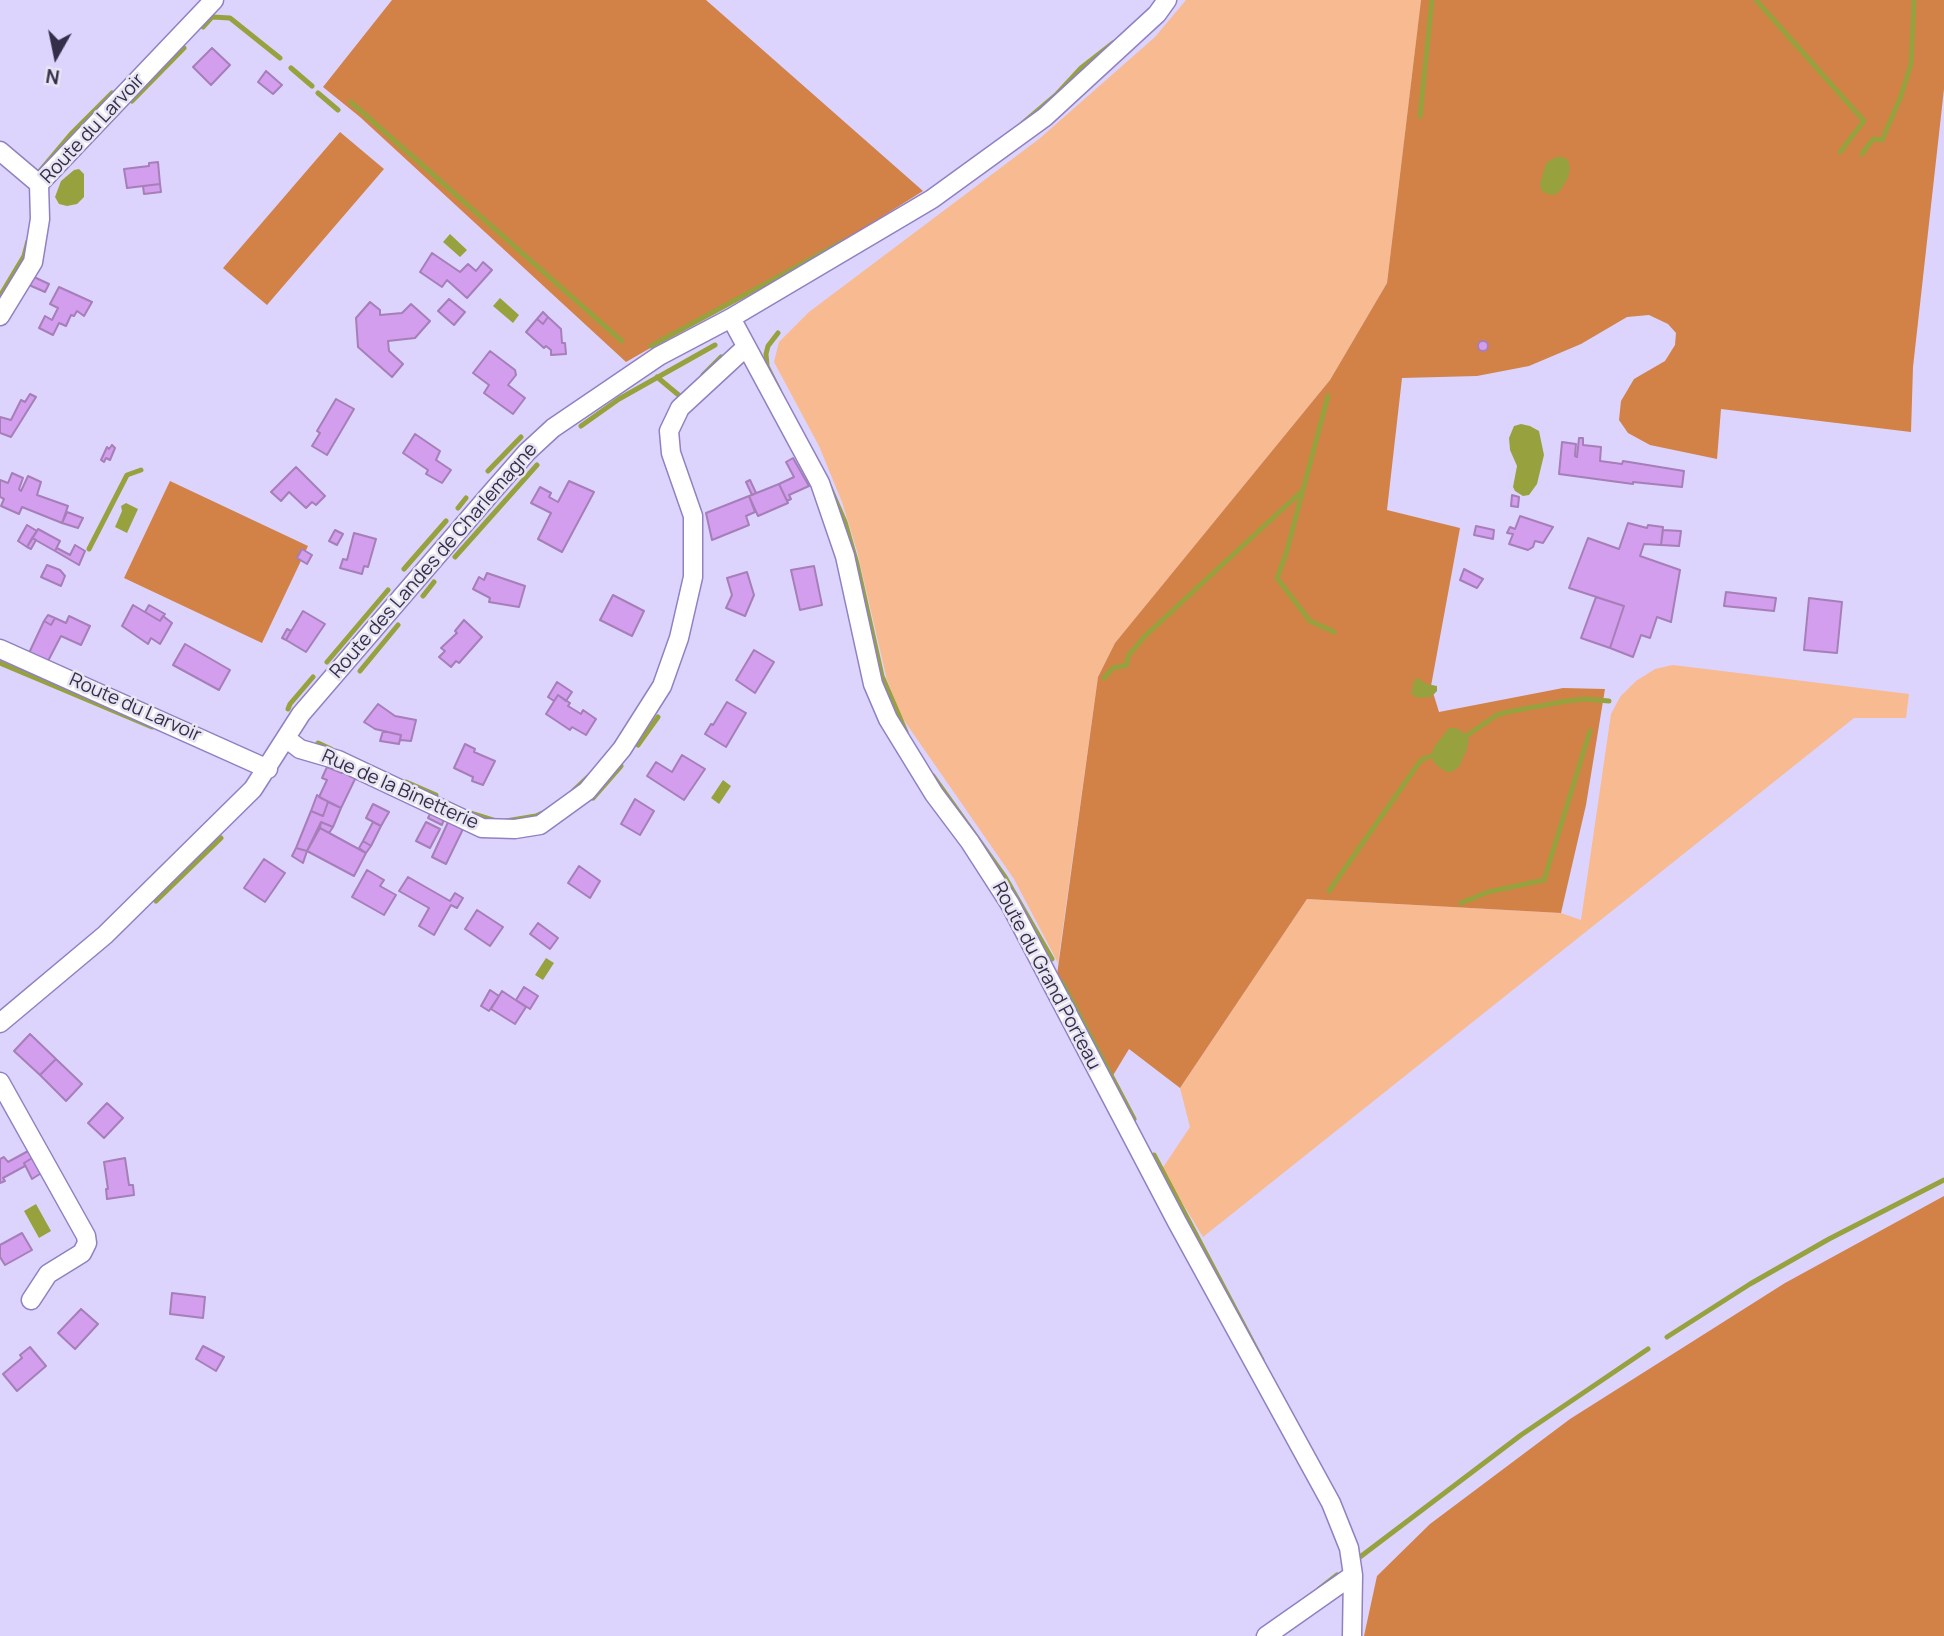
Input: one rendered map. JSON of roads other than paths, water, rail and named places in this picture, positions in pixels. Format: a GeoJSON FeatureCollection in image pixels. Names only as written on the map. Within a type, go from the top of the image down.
{"type":"FeatureCollection","features":[{"type":"Feature","properties":{"kind":"street","name":"Route du Larvoir"},"geometry":{"type":"LineString","coordinates":[[0,316],[33,262],[40,219],[39,184],[214,0]]}},
{"type":"Feature","properties":{"kind":"street","name":"Route des Landes de Charlemagne"},"geometry":{"type":"LineString","coordinates":[[0,1023],[46,987],[136,907],[253,789],[301,714],[527,452],[553,428],[677,345],[731,318],[932,199],[1045,117],[1147,23],[1167,0]]}},
{"type":"Feature","properties":{"kind":"street"},"geometry":{"type":"LineString","coordinates":[[0,151],[39,184]]}},
{"type":"Feature","properties":{"kind":"street","name":"Route du Grand Porteau"},"geometry":{"type":"LineString","coordinates":[[731,318],[820,483],[845,556],[873,684],[888,719],[934,794],[970,842],[1010,904],[1171,1210],[1331,1503],[1349,1548],[1353,1575],[1352,1636]]}},
{"type":"Feature","properties":{"kind":"street","name":"Rue de la Binetterie"},"geometry":{"type":"LineString","coordinates":[[287,739],[300,749],[338,760],[482,828],[515,829],[540,825],[587,791],[622,749],[662,686],[680,638],[693,577],[693,516],[671,453],[669,431],[680,408],[745,348]]}},
{"type":"Feature","properties":{"kind":"street","name":"Route du Larvoir"},"geometry":{"type":"LineString","coordinates":[[0,649],[268,769]]}},
{"type":"Feature","properties":{"kind":"street"},"geometry":{"type":"LineString","coordinates":[[0,1082],[86,1236],[87,1243],[82,1253],[48,1274],[32,1300]]}},
{"type":"Feature","properties":{"kind":"street"},"geometry":{"type":"LineString","coordinates":[[1266,1636],[1353,1575]]}},
{"type":"Feature","properties":{"kind":"waterway"},"geometry":{"type":"LineString","coordinates":[[1420,116],[1432,0]]}},
{"type":"Feature","properties":{"kind":"waterway"},"geometry":{"type":"LineString","coordinates":[[1756,0],[1864,121],[1840,152]]}},
{"type":"Feature","properties":{"kind":"waterway"},"geometry":{"type":"LineString","coordinates":[[1862,154],[1873,139],[1882,140],[1901,96],[1911,64],[1914,0]]}},
{"type":"Feature","properties":{"kind":"waterway"},"geometry":{"type":"LineString","coordinates":[[203,27],[212,17],[230,18],[280,58]]}},
{"type":"Feature","properties":{"kind":"waterway"},"geometry":{"type":"LineString","coordinates":[[1023,123],[1056,95],[1081,68],[1113,43]]}},
{"type":"Feature","properties":{"kind":"waterway"},"geometry":{"type":"LineString","coordinates":[[132,101],[184,48]]}},
{"type":"Feature","properties":{"kind":"waterway"},"geometry":{"type":"LineString","coordinates":[[291,68],[312,86]]}},
{"type":"Feature","properties":{"kind":"waterway"},"geometry":{"type":"LineString","coordinates":[[39,172],[71,134],[112,93]]}},
{"type":"Feature","properties":{"kind":"waterway"},"geometry":{"type":"LineString","coordinates":[[318,93],[338,110]]}},
{"type":"Feature","properties":{"kind":"waterway"},"geometry":{"type":"LineString","coordinates":[[351,102],[622,341]]}},
{"type":"Feature","properties":{"kind":"waterway"},"geometry":{"type":"LineString","coordinates":[[0,296],[24,256],[28,241]]}},
{"type":"Feature","properties":{"kind":"waterway"},"geometry":{"type":"LineString","coordinates":[[651,346],[842,242]]}},
{"type":"Feature","properties":{"kind":"waterway"},"geometry":{"type":"LineString","coordinates":[[778,333],[768,346],[766,354],[767,366],[779,390]]}},
{"type":"Feature","properties":{"kind":"waterway"},"geometry":{"type":"LineString","coordinates":[[581,426],[619,399],[715,345]]}},
{"type":"Feature","properties":{"kind":"waterway"},"geometry":{"type":"LineString","coordinates":[[703,375],[721,357]]}},
{"type":"Feature","properties":{"kind":"waterway"},"geometry":{"type":"LineString","coordinates":[[657,377],[681,397],[679,399]]}},
{"type":"Feature","properties":{"kind":"waterway"},"geometry":{"type":"LineString","coordinates":[[1328,396],[1286,554],[1277,578],[1310,621],[1334,632]]}},
{"type":"Feature","properties":{"kind":"waterway"},"geometry":{"type":"LineString","coordinates":[[488,471],[521,437]]}},
{"type":"Feature","properties":{"kind":"waterway"},"geometry":{"type":"LineString","coordinates":[[455,557],[537,465]]}},
{"type":"Feature","properties":{"kind":"waterway"},"geometry":{"type":"LineString","coordinates":[[89,549],[127,475],[141,470]]}},
{"type":"Feature","properties":{"kind":"waterway"},"geometry":{"type":"LineString","coordinates":[[829,485],[845,522],[857,564],[882,676],[906,732]]}},
{"type":"Feature","properties":{"kind":"waterway"},"geometry":{"type":"LineString","coordinates":[[1104,678],[1113,668],[1127,665],[1128,656],[1145,636],[1301,492]]}},
{"type":"Feature","properties":{"kind":"waterway"},"geometry":{"type":"LineString","coordinates":[[458,508],[466,498]]}},
{"type":"Feature","properties":{"kind":"waterway"},"geometry":{"type":"LineString","coordinates":[[404,569],[446,521]]}},
{"type":"Feature","properties":{"kind":"waterway"},"geometry":{"type":"LineString","coordinates":[[423,596],[434,582]]}},
{"type":"Feature","properties":{"kind":"waterway"},"geometry":{"type":"LineString","coordinates":[[327,662],[388,590]]}},
{"type":"Feature","properties":{"kind":"waterway"},"geometry":{"type":"LineString","coordinates":[[360,671],[398,625]]}},
{"type":"Feature","properties":{"kind":"waterway"},"geometry":{"type":"LineString","coordinates":[[0,663],[152,727]]}},
{"type":"Feature","properties":{"kind":"waterway"},"geometry":{"type":"LineString","coordinates":[[288,709],[313,677]]}},
{"type":"Feature","properties":{"kind":"waterway"},"geometry":{"type":"LineString","coordinates":[[1466,736],[1497,715],[1507,712],[1567,701],[1609,701]]}},
{"type":"Feature","properties":{"kind":"waterway"},"geometry":{"type":"LineString","coordinates":[[638,745],[658,717]]}},
{"type":"Feature","properties":{"kind":"waterway"},"geometry":{"type":"LineString","coordinates":[[1461,903],[1488,892],[1544,880],[1590,731]]}},
{"type":"Feature","properties":{"kind":"waterway"},"geometry":{"type":"LineString","coordinates":[[318,743],[331,749]]}},
{"type":"Feature","properties":{"kind":"waterway"},"geometry":{"type":"LineString","coordinates":[[1329,891],[1421,760],[1431,756]]}},
{"type":"Feature","properties":{"kind":"waterway"},"geometry":{"type":"LineString","coordinates":[[593,798],[621,766]]}},
{"type":"Feature","properties":{"kind":"waterway"},"geometry":{"type":"LineString","coordinates":[[574,790],[590,775]]}},
{"type":"Feature","properties":{"kind":"waterway"},"geometry":{"type":"LineString","coordinates":[[933,776],[1005,877],[1052,959]]}},
{"type":"Feature","properties":{"kind":"waterway"},"geometry":{"type":"LineString","coordinates":[[406,782],[436,795]]}},
{"type":"Feature","properties":{"kind":"waterway"},"geometry":{"type":"LineString","coordinates":[[506,821],[536,816],[547,811]]}},
{"type":"Feature","properties":{"kind":"waterway"},"geometry":{"type":"LineString","coordinates":[[467,812],[496,821]]}},
{"type":"Feature","properties":{"kind":"waterway"},"geometry":{"type":"LineString","coordinates":[[156,901],[221,838]]}},
{"type":"Feature","properties":{"kind":"waterway"},"geometry":{"type":"LineString","coordinates":[[1062,982],[1134,1119]]}},
{"type":"Feature","properties":{"kind":"waterway"},"geometry":{"type":"LineString","coordinates":[[1154,1155],[1262,1360]]}},
{"type":"Feature","properties":{"kind":"waterway"},"geometry":{"type":"LineString","coordinates":[[1667,1337],[1750,1284],[1829,1239],[1944,1180]]}},
{"type":"Feature","properties":{"kind":"waterway"},"geometry":{"type":"LineString","coordinates":[[1360,1557],[1521,1435],[1648,1349]]}},
{"type":"Feature","properties":{"kind":"waterway"},"geometry":{"type":"LineString","coordinates":[[1319,1589],[1337,1575]]}}]}
